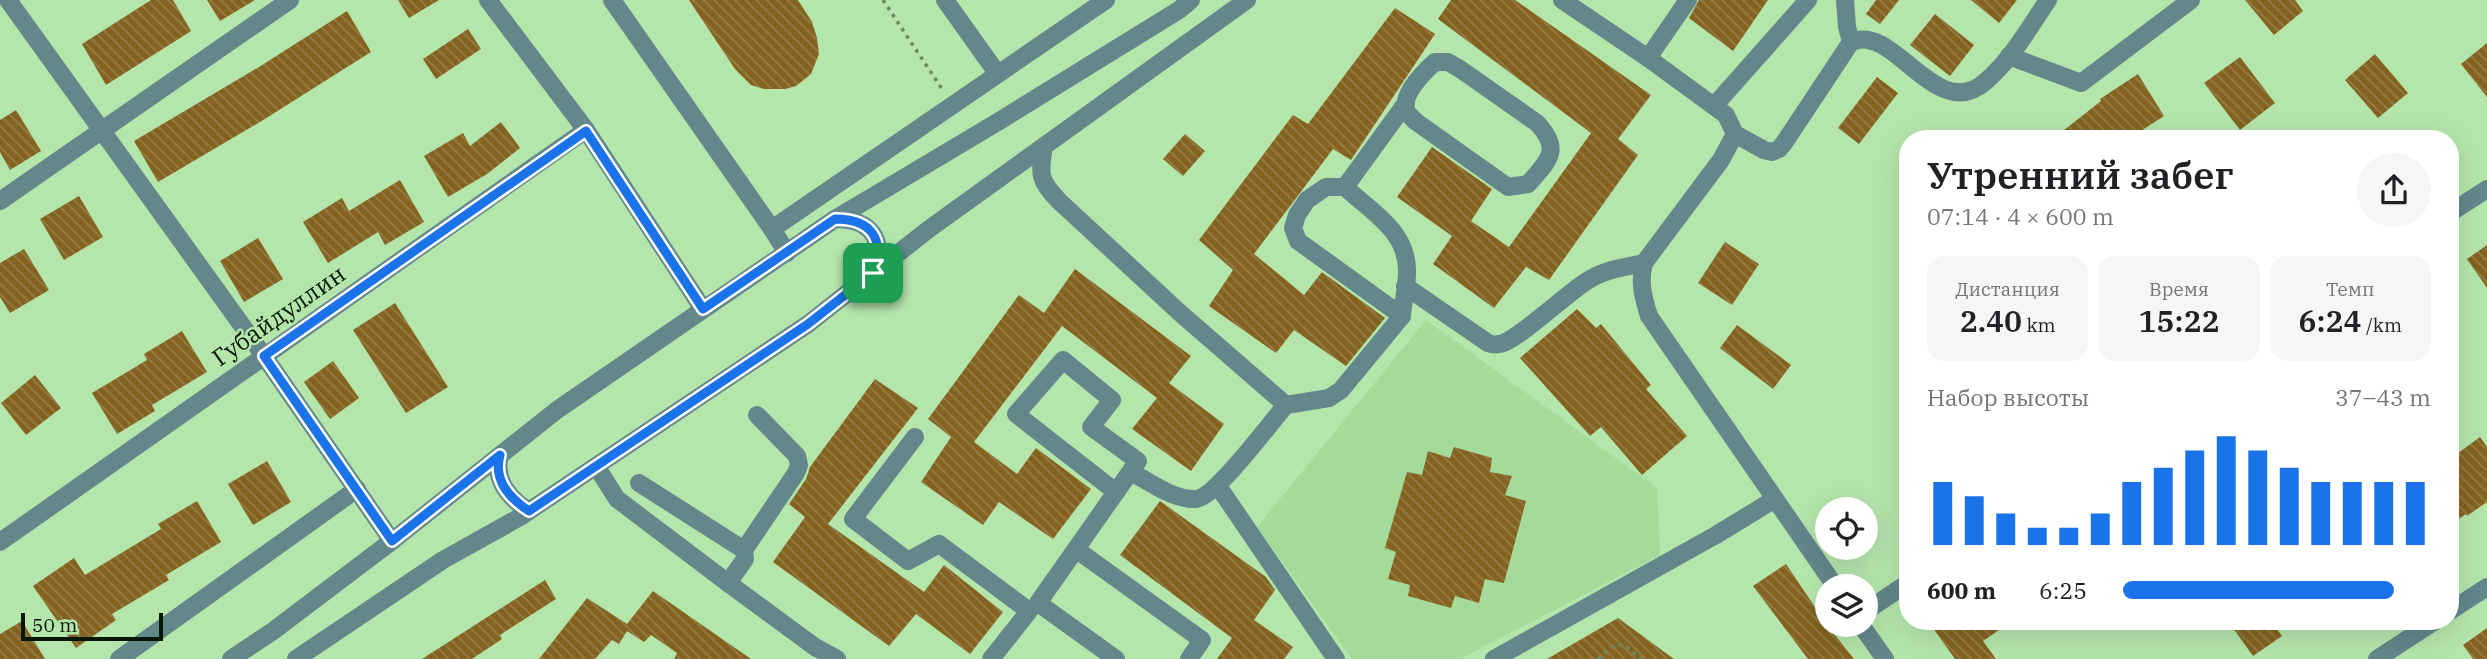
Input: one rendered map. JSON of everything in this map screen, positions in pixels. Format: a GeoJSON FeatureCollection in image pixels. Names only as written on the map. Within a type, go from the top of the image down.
{"type":"FeatureCollection","features":[{"type":"Feature","properties":{"kind":"street"},"geometry":{"type":"LineString","coordinates":[[8,0],[264,356],[392,541]]}},
{"type":"Feature","properties":{"kind":"street"},"geometry":{"type":"LineString","coordinates":[[0,201],[290,0]]}},
{"type":"Feature","properties":{"kind":"street"},"geometry":{"type":"LineString","coordinates":[[488,0],[586,131],[703,309]]}},
{"type":"Feature","properties":{"kind":"street"},"geometry":{"type":"LineString","coordinates":[[611,0],[787,253]]}},
{"type":"Feature","properties":{"kind":"street"},"geometry":{"type":"LineString","coordinates":[[945,0],[997,74]]}},
{"type":"Feature","properties":{"kind":"street"},"geometry":{"type":"LineString","coordinates":[[231,659],[273,631],[392,541],[557,410],[703,309],[835,219],[996,123],[1191,0]]}},
{"type":"Feature","properties":{"kind":"street"},"geometry":{"type":"LineString","coordinates":[[296,659],[443,560],[529,511],[808,324],[929,229],[1247,0]]}},
{"type":"Feature","properties":{"kind":"street"},"geometry":{"type":"LineString","coordinates":[[1562,0],[1726,115],[1735,134],[1772,152],[1779,149],[1850,42],[1861,39],[1875,41],[1924,78],[1948,90],[1958,92],[1975,89],[1985,83],[2009,56],[2048,0]]}},
{"type":"Feature","properties":{"kind":"street"},"geometry":{"type":"LineString","coordinates":[[1648,58],[1688,0]]}},
{"type":"Feature","properties":{"kind":"street"},"geometry":{"type":"LineString","coordinates":[[1714,106],[1808,0]]}},
{"type":"Feature","properties":{"kind":"street"},"geometry":{"type":"LineString","coordinates":[[1845,0],[1850,42]]}},
{"type":"Feature","properties":{"kind":"street"},"geometry":{"type":"LineString","coordinates":[[2009,56],[2081,83],[2191,0]]}},
{"type":"Feature","properties":{"kind":"street"},"geometry":{"type":"LineString","coordinates":[[772,229],[1098,2]]}},
{"type":"Feature","properties":{"kind":"street"},"geometry":{"type":"LineString","coordinates":[[1345,187],[1406,103],[1406,98],[1426,70],[1435,62],[1448,62],[1537,123],[1552,143],[1550,156],[1528,184],[1508,187],[1415,121],[1406,111],[1406,103]]}},
{"type":"Feature","properties":{"kind":"street","name":"Губайдуллин"},"geometry":{"type":"LineString","coordinates":[[0,542],[586,131]]}},
{"type":"Feature","properties":{"kind":"street"},"geometry":{"type":"LineString","coordinates":[[1735,134],[1721,160],[1644,263],[1641,285],[1649,316],[1827,574]]}},
{"type":"Feature","properties":{"kind":"street"},"geometry":{"type":"LineString","coordinates":[[1044,146],[1040,171],[1044,185],[1179,312],[1286,405]]}},
{"type":"Feature","properties":{"kind":"street"},"geometry":{"type":"LineString","coordinates":[[1131,472],[1186,498],[1200,499],[1218,486],[1286,405],[1329,398],[1341,390],[1402,316],[1407,271],[1401,241],[1393,229],[1345,187],[1326,187],[1307,200],[1297,215],[1293,228],[1298,241],[1402,316]]}},
{"type":"Feature","properties":{"kind":"street"},"geometry":{"type":"LineString","coordinates":[[2459,207],[2487,189]]}},
{"type":"Feature","properties":{"kind":"street"},"geometry":{"type":"LineString","coordinates":[[835,219],[856,221],[872,231],[877,245],[873,273]]}},
{"type":"Feature","properties":{"kind":"street"},"geometry":{"type":"LineString","coordinates":[[1405,286],[1488,344],[1500,345],[1514,338],[1561,298],[1589,279],[1611,270],[1644,263]]}},
{"type":"Feature","properties":{"kind":"street"},"geometry":{"type":"LineString","coordinates":[[991,659],[1077,550],[1138,461],[1091,427],[1112,400],[1063,360],[1016,414],[1116,492]]}},
{"type":"Feature","properties":{"kind":"street"},"geometry":{"type":"LineString","coordinates":[[728,583],[745,559],[744,550],[796,474],[799,465],[797,456],[757,415]]}},
{"type":"Feature","properties":{"kind":"street"},"geometry":{"type":"LineString","coordinates":[[915,438],[853,519],[908,561],[939,544],[1116,659]]}},
{"type":"Feature","properties":{"kind":"street"},"geometry":{"type":"LineString","coordinates":[[500,455],[498,469],[504,487],[516,502],[529,511]]}},
{"type":"Feature","properties":{"kind":"street"},"geometry":{"type":"LineString","coordinates":[[596,466],[617,499],[728,583],[811,653],[837,659]]}},
{"type":"Feature","properties":{"kind":"street"},"geometry":{"type":"LineString","coordinates":[[639,483],[744,550]]}},
{"type":"Feature","properties":{"kind":"street"},"geometry":{"type":"LineString","coordinates":[[1218,486],[1336,659]]}},
{"type":"Feature","properties":{"kind":"street"},"geometry":{"type":"LineString","coordinates":[[118,659],[357,489]]}},
{"type":"Feature","properties":{"kind":"street"},"geometry":{"type":"LineString","coordinates":[[1493,659],[1716,535],[1775,499]]}},
{"type":"Feature","properties":{"kind":"street"},"geometry":{"type":"LineString","coordinates":[[1077,550],[1202,640],[1189,659]]}},
{"type":"Feature","properties":{"kind":"street"},"geometry":{"type":"LineString","coordinates":[[2459,605],[2487,587]]}},
{"type":"Feature","properties":{"kind":"street"},"geometry":{"type":"LineString","coordinates":[[1878,603],[1899,589]]}},
{"type":"Feature","properties":{"kind":"street"},"geometry":{"type":"LineString","coordinates":[[2378,659],[2422,630]]}},
{"type":"Feature","properties":{"kind":"street"},"geometry":{"type":"LineString","coordinates":[[1869,637],[1885,659]]}},
{"type":"Feature","properties":{"kind":"path"},"geometry":{"type":"LineString","coordinates":[[883,0],[953,105]]}},
{"type":"Feature","properties":{"kind":"path"},"geometry":{"type":"LineString","coordinates":[[1598,659],[1615,645],[1624,645],[1642,659]]}},
{"type":"Feature","properties":{"kind":"shaded area"},"geometry":{"type":"Polygon","coordinates":[[[1426,320],[1657,488],[1660,555],[1460,659],[1352,659],[1257,527],[1426,320]]]}},
{"type":"Feature","properties":{"kind":"building"},"geometry":{"type":"Polygon","coordinates":[[[151,0],[173,0],[191,31],[106,85],[82,44],[151,0]]]}},
{"type":"Feature","properties":{"kind":"building"},"geometry":{"type":"Polygon","coordinates":[[[207,0],[255,0],[220,21],[207,0]]]}},
{"type":"Feature","properties":{"kind":"building"},"geometry":{"type":"Polygon","coordinates":[[[398,0],[439,0],[409,18],[398,0]]]}},
{"type":"Feature","properties":{"kind":"building"},"geometry":{"type":"Polygon","coordinates":[[[689,0],[798,0],[812,22],[817,38],[819,54],[811,74],[796,86],[785,89],[764,89],[751,85],[735,69],[689,0]]]}},
{"type":"Feature","properties":{"kind":"building"},"geometry":{"type":"Polygon","coordinates":[[[1451,0],[1515,0],[1651,95],[1618,139],[1638,155],[1549,280],[1526,267],[1494,308],[1433,264],[1452,236],[1397,197],[1432,147],[1492,189],[1471,221],[1509,247],[1591,133],[1438,19],[1451,0]]]}},
{"type":"Feature","properties":{"kind":"building"},"geometry":{"type":"Polygon","coordinates":[[[1699,0],[1768,0],[1733,51],[1689,18],[1699,0]]]}},
{"type":"Feature","properties":{"kind":"building"},"geometry":{"type":"Polygon","coordinates":[[[1876,0],[1899,0],[1880,24],[1866,14],[1876,0]]]}},
{"type":"Feature","properties":{"kind":"building"},"geometry":{"type":"Polygon","coordinates":[[[1971,0],[2017,0],[1999,23],[1971,0]]]}},
{"type":"Feature","properties":{"kind":"building"},"geometry":{"type":"Polygon","coordinates":[[[2245,0],[2295,0],[2303,11],[2274,35],[2245,0]]]}},
{"type":"Feature","properties":{"kind":"building"},"geometry":{"type":"Polygon","coordinates":[[[1395,8],[1435,34],[1351,160],[1333,149],[1254,254],[1304,295],[1322,272],[1385,318],[1346,366],[1294,330],[1276,353],[1209,306],[1233,270],[1199,240],[1293,115],[1308,124],[1395,8]]]}},
{"type":"Feature","properties":{"kind":"building"},"geometry":{"type":"Polygon","coordinates":[[[347,11],[371,52],[158,182],[134,141],[347,11]]]}},
{"type":"Feature","properties":{"kind":"building"},"geometry":{"type":"Polygon","coordinates":[[[1935,14],[1974,45],[1950,76],[1910,45],[1935,14]]]}},
{"type":"Feature","properties":{"kind":"building"},"geometry":{"type":"Polygon","coordinates":[[[468,29],[481,49],[436,79],[423,59],[468,29]]]}},
{"type":"Feature","properties":{"kind":"building"},"geometry":{"type":"Polygon","coordinates":[[[2487,43],[2487,97],[2461,64],[2487,43]]]}},
{"type":"Feature","properties":{"kind":"building"},"geometry":{"type":"Polygon","coordinates":[[[2375,54],[2408,93],[2378,118],[2345,80],[2375,54]]]}},
{"type":"Feature","properties":{"kind":"building"},"geometry":{"type":"Polygon","coordinates":[[[2240,57],[2275,103],[2240,130],[2204,83],[2240,57]]]}},
{"type":"Feature","properties":{"kind":"building"},"geometry":{"type":"Polygon","coordinates":[[[2138,74],[2164,116],[2142,130],[2064,130],[2101,101],[2100,99],[2138,74]]]}},
{"type":"Feature","properties":{"kind":"building"},"geometry":{"type":"Polygon","coordinates":[[[1877,77],[1898,93],[1859,144],[1838,128],[1877,77]]]}},
{"type":"Feature","properties":{"kind":"building"},"geometry":{"type":"Polygon","coordinates":[[[16,110],[41,151],[10,170],[0,152],[0,120],[16,110]]]}},
{"type":"Feature","properties":{"kind":"building"},"geometry":{"type":"Polygon","coordinates":[[[501,122],[520,148],[487,174],[448,197],[424,156],[463,133],[470,146],[501,122]]]}},
{"type":"Feature","properties":{"kind":"building"},"geometry":{"type":"Polygon","coordinates":[[[1185,134],[1205,151],[1183,176],[1163,159],[1185,134]]]}},
{"type":"Feature","properties":{"kind":"building"},"geometry":{"type":"Polygon","coordinates":[[[400,180],[424,222],[385,245],[378,232],[328,263],[303,222],[342,198],[349,211],[400,180]]]}},
{"type":"Feature","properties":{"kind":"building"},"geometry":{"type":"Polygon","coordinates":[[[79,196],[103,237],[64,260],[40,219],[79,196]]]}},
{"type":"Feature","properties":{"kind":"building"},"geometry":{"type":"Polygon","coordinates":[[[258,238],[283,279],[244,302],[220,261],[258,238]]]}},
{"type":"Feature","properties":{"kind":"building"},"geometry":{"type":"Polygon","coordinates":[[[1725,242],[1759,264],[1732,305],[1698,283],[1725,242]]]}},
{"type":"Feature","properties":{"kind":"building"},"geometry":{"type":"Polygon","coordinates":[[[2487,245],[2487,288],[2467,259],[2487,245]]]}},
{"type":"Feature","properties":{"kind":"building"},"geometry":{"type":"Polygon","coordinates":[[[24,249],[49,290],[10,313],[0,297],[0,263],[24,249]]]}},
{"type":"Feature","properties":{"kind":"building"},"geometry":{"type":"Polygon","coordinates":[[[1075,269],[1191,356],[1169,383],[1224,424],[1191,471],[1132,429],[1157,398],[1062,326],[974,442],[1017,474],[1036,448],[1091,489],[1053,539],[999,502],[983,525],[921,482],[951,437],[928,419],[1019,295],[1044,313],[1075,269]]]}},
{"type":"Feature","properties":{"kind":"building"},"geometry":{"type":"Polygon","coordinates":[[[395,303],[448,387],[406,413],[353,330],[395,303]]]}},
{"type":"Feature","properties":{"kind":"building"},"geometry":{"type":"Polygon","coordinates":[[[1577,309],[1596,328],[1601,324],[1651,385],[1646,389],[1687,436],[1642,475],[1601,427],[1590,436],[1520,358],[1577,309]]]}},
{"type":"Feature","properties":{"kind":"building"},"geometry":{"type":"Polygon","coordinates":[[[1737,325],[1791,365],[1773,389],[1720,348],[1737,325]]]}},
{"type":"Feature","properties":{"kind":"building"},"geometry":{"type":"Polygon","coordinates":[[[182,331],[207,372],[152,405],[155,411],[117,434],[92,393],[147,360],[144,354],[182,331]]]}},
{"type":"Feature","properties":{"kind":"building"},"geometry":{"type":"Polygon","coordinates":[[[333,361],[359,398],[330,419],[304,382],[333,361]]]}},
{"type":"Feature","properties":{"kind":"building"},"geometry":{"type":"Polygon","coordinates":[[[35,375],[61,408],[26,435],[1,403],[35,375]]]}},
{"type":"Feature","properties":{"kind":"building"},"geometry":{"type":"Polygon","coordinates":[[[875,379],[918,408],[828,524],[924,592],[944,565],[1003,612],[970,654],[916,614],[889,646],[773,562],[805,517],[789,504],[806,479],[810,467],[875,379]]]}},
{"type":"Feature","properties":{"kind":"building"},"geometry":{"type":"Polygon","coordinates":[[[2480,437],[2487,447],[2487,502],[2459,519],[2459,452],[2480,437]]]}},
{"type":"Feature","properties":{"kind":"building"},"geometry":{"type":"Polygon","coordinates":[[[1454,447],[1492,458],[1490,472],[1512,476],[1505,495],[1526,501],[1504,583],[1485,579],[1479,603],[1455,596],[1451,608],[1408,596],[1410,585],[1388,579],[1396,552],[1385,548],[1407,472],[1422,475],[1428,451],[1450,458],[1454,447]]]}},
{"type":"Feature","properties":{"kind":"building"},"geometry":{"type":"Polygon","coordinates":[[[267,461],[291,502],[253,525],[228,484],[267,461]]]}},
{"type":"Feature","properties":{"kind":"building"},"geometry":{"type":"Polygon","coordinates":[[[197,501],[221,542],[166,575],[169,580],[112,614],[116,620],[76,648],[33,586],[74,558],[85,575],[161,529],[158,524],[197,501]]]}},
{"type":"Feature","properties":{"kind":"building"},"geometry":{"type":"Polygon","coordinates":[[[1160,501],[1266,577],[1275,590],[1254,620],[1293,647],[1284,659],[1217,659],[1232,638],[1120,555],[1160,501]]]}},
{"type":"Feature","properties":{"kind":"building"},"geometry":{"type":"Polygon","coordinates":[[[1786,564],[1815,607],[1815,637],[1837,637],[1854,659],[1808,659],[1753,586],[1786,564]]]}},
{"type":"Feature","properties":{"kind":"building"},"geometry":{"type":"Polygon","coordinates":[[[545,580],[556,599],[500,635],[502,639],[472,659],[422,659],[545,580]]]}},
{"type":"Feature","properties":{"kind":"building"},"geometry":{"type":"Polygon","coordinates":[[[653,591],[751,659],[674,659],[677,653],[651,635],[644,642],[627,631],[619,644],[612,640],[595,659],[539,659],[587,598],[627,624],[653,591]]]}},
{"type":"Feature","properties":{"kind":"building"},"geometry":{"type":"Polygon","coordinates":[[[1618,618],[1674,659],[1547,659],[1618,618]]]}},
{"type":"Feature","properties":{"kind":"building"},"geometry":{"type":"Polygon","coordinates":[[[22,621],[45,659],[0,659],[0,634],[22,621]]]}},
{"type":"Feature","properties":{"kind":"building"},"geometry":{"type":"Polygon","coordinates":[[[2487,628],[2487,659],[2473,659],[2463,645],[2487,628]]]}},
{"type":"Feature","properties":{"kind":"building"},"geometry":{"type":"Polygon","coordinates":[[[1934,630],[1999,630],[1983,641],[1996,659],[1955,659],[1934,630]]]}},
{"type":"Feature","properties":{"kind":"building"},"geometry":{"type":"Polygon","coordinates":[[[2234,630],[2278,630],[2282,636],[2253,656],[2234,630]]]}},
{"type":"Feature","properties":{"kind":"route"},"geometry":{"type":"LineString","coordinates":[[586,131],[703,309],[835,219],[856,221],[872,231],[877,245],[873,273],[808,324],[529,511],[516,502],[504,487],[498,469],[500,455],[392,541],[264,356],[586,131]]}}]}
